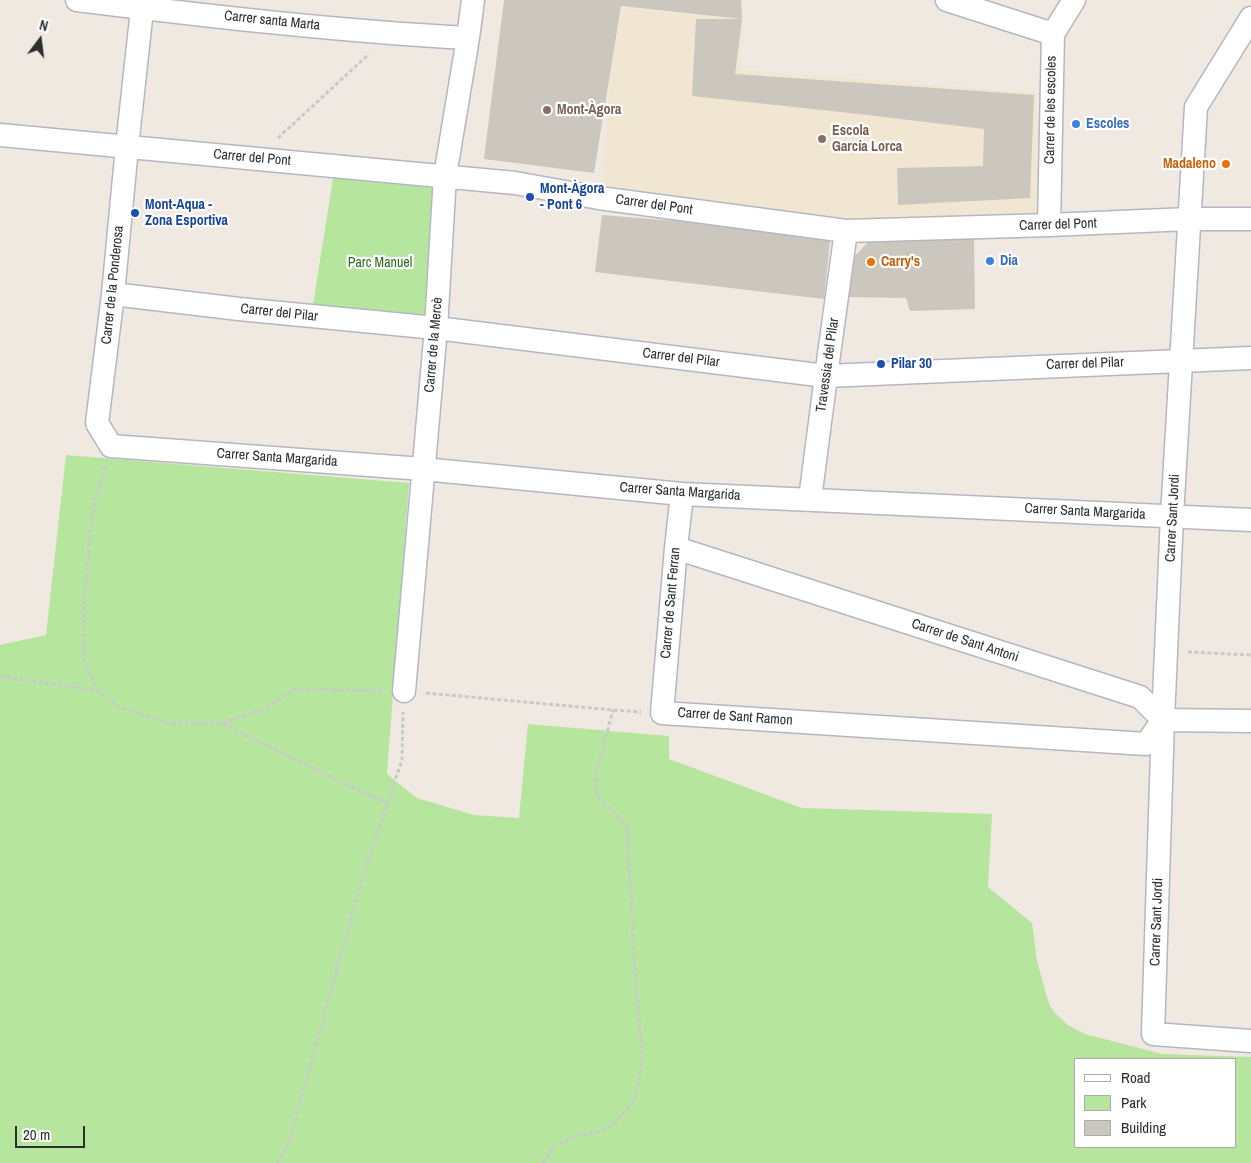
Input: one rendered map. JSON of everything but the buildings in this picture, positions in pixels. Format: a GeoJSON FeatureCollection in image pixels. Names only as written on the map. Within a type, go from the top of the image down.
{"type":"FeatureCollection","features":[{"type":"Feature","properties":{"kind":"street","name":"Carrer santa Marta"},"geometry":{"type":"LineString","coordinates":[[77,0],[142,4],[390,34],[468,38]]}},
{"type":"Feature","properties":{"kind":"street","name":"Carrer de la Mercè"},"geometry":{"type":"LineString","coordinates":[[404,691],[436,328],[445,176],[473,0]]}},
{"type":"Feature","properties":{"kind":"street"},"geometry":{"type":"LineString","coordinates":[[947,0],[1053,34],[1074,0]]}},
{"type":"Feature","properties":{"kind":"street","name":"Carrer de la Ponderosa"},"geometry":{"type":"LineString","coordinates":[[111,446],[97,423],[113,294],[142,4]]}},
{"type":"Feature","properties":{"kind":"street","name":"Carrer Sant Jordi"},"geometry":{"type":"LineString","coordinates":[[1251,18],[1243,45],[1196,107],[1172,516],[1163,720],[1153,1034],[1251,1041]]}},
{"type":"Feature","properties":{"kind":"street","name":"Carrer de les escoles"},"geometry":{"type":"LineString","coordinates":[[1049,225],[1053,34]]}},
{"type":"Feature","properties":{"kind":"street","name":"Carrer del Pont"},"geometry":{"type":"LineString","coordinates":[[0,135],[515,183],[599,198],[846,231],[1189,219],[1251,219]]}},
{"type":"Feature","properties":{"kind":"street","name":"Travessia del Pilar"},"geometry":{"type":"LineString","coordinates":[[810,499],[846,231]]}},
{"type":"Feature","properties":{"kind":"street","name":"Carrer del Pilar"},"geometry":{"type":"LineString","coordinates":[[113,294],[239,309],[436,328],[826,376],[1251,358]]}},
{"type":"Feature","properties":{"kind":"street","name":"Carrer Santa Margarida"},"geometry":{"type":"LineString","coordinates":[[111,446],[423,469],[682,494],[1251,520]]}},
{"type":"Feature","properties":{"kind":"street","name":"Carrer de Sant Ferran"},"geometry":{"type":"LineString","coordinates":[[662,713],[682,494]]}},
{"type":"Feature","properties":{"kind":"street","name":"Carrer de Sant Antoni"},"geometry":{"type":"LineString","coordinates":[[676,548],[1140,697],[1163,720]]}},
{"type":"Feature","properties":{"kind":"street","name":"Carrer de Sant Ramon"},"geometry":{"type":"LineString","coordinates":[[662,713],[1146,744],[1163,720]]}},
{"type":"Feature","properties":{"kind":"street"},"geometry":{"type":"LineString","coordinates":[[1163,720],[1251,721]]}},
{"type":"Feature","properties":{"kind":"path"},"geometry":{"type":"LineString","coordinates":[[256,159],[390,34]]}},
{"type":"Feature","properties":{"kind":"path"},"geometry":{"type":"LineString","coordinates":[[111,446],[92,513],[84,603],[83,659],[98,691],[119,707],[168,723],[221,723],[388,804]]}},
{"type":"Feature","properties":{"kind":"path"},"geometry":{"type":"LineString","coordinates":[[1167,651],[1251,656]]}},
{"type":"Feature","properties":{"kind":"path"},"geometry":{"type":"LineString","coordinates":[[0,676],[98,691]]}},
{"type":"Feature","properties":{"kind":"path","name":"Carrer de Sant Ramon"},"geometry":{"type":"LineString","coordinates":[[221,723],[264,709],[294,689],[404,691],[662,713]]}},
{"type":"Feature","properties":{"kind":"path"},"geometry":{"type":"LineString","coordinates":[[277,1163],[288,1146],[363,875],[402,760],[404,691]]}},
{"type":"Feature","properties":{"kind":"path"},"geometry":{"type":"LineString","coordinates":[[542,1163],[554,1145],[583,1134],[598,1132],[614,1124],[635,1098],[643,1056],[636,991],[627,826],[597,796],[596,775],[613,710]]}},
{"type":"Feature","properties":{"kind":"shaded area","name":"Escola García Lorca"},"geometry":{"type":"Polygon","coordinates":[[[627,9],[742,19],[741,70],[1036,93],[1042,215],[840,221],[603,185],[613,27],[627,9]]]}},
{"type":"Feature","properties":{"kind":"green space","name":"Parc Manuel"},"geometry":{"type":"Polygon","coordinates":[[[335,166],[445,176],[436,328],[311,317],[335,166]]]}},
{"type":"Feature","properties":{"kind":"green space"},"geometry":{"type":"Polygon","coordinates":[[[66,455],[409,483],[387,774],[417,798],[474,815],[519,818],[528,724],[669,736],[669,759],[802,808],[992,814],[988,887],[1032,923],[1037,961],[1050,1006],[1068,1025],[1085,1034],[1162,1054],[1251,1057],[1251,1163],[0,1163],[0,645],[46,635],[66,455]]]}},
{"type":"Feature","properties":{"kind":"place","name":"Mont-Àgora"},"geometry":{"type":"Point","coordinates":[547,110]}},
{"type":"Feature","properties":{"kind":"place","name":"Escoles"},"geometry":{"type":"Point","coordinates":[1076,124]}},
{"type":"Feature","properties":{"kind":"place","name":"Escola García Lorca"},"geometry":{"type":"Point","coordinates":[822,139]}},
{"type":"Feature","properties":{"kind":"place","name":"Madaleno"},"geometry":{"type":"Point","coordinates":[1226,164]}},
{"type":"Feature","properties":{"kind":"place","name":"Mont-Àgora - Pont 6"},"geometry":{"type":"Point","coordinates":[530,197]}},
{"type":"Feature","properties":{"kind":"place","name":"Mont-Aqua - Zona Esportiva"},"geometry":{"type":"Point","coordinates":[135,213]}},
{"type":"Feature","properties":{"kind":"place","name":"Dia"},"geometry":{"type":"Point","coordinates":[990,261]}},
{"type":"Feature","properties":{"kind":"place","name":"Carry's"},"geometry":{"type":"Point","coordinates":[871,262]}},
{"type":"Feature","properties":{"kind":"place","name":"Pilar 30"},"geometry":{"type":"Point","coordinates":[881,364]}}]}
